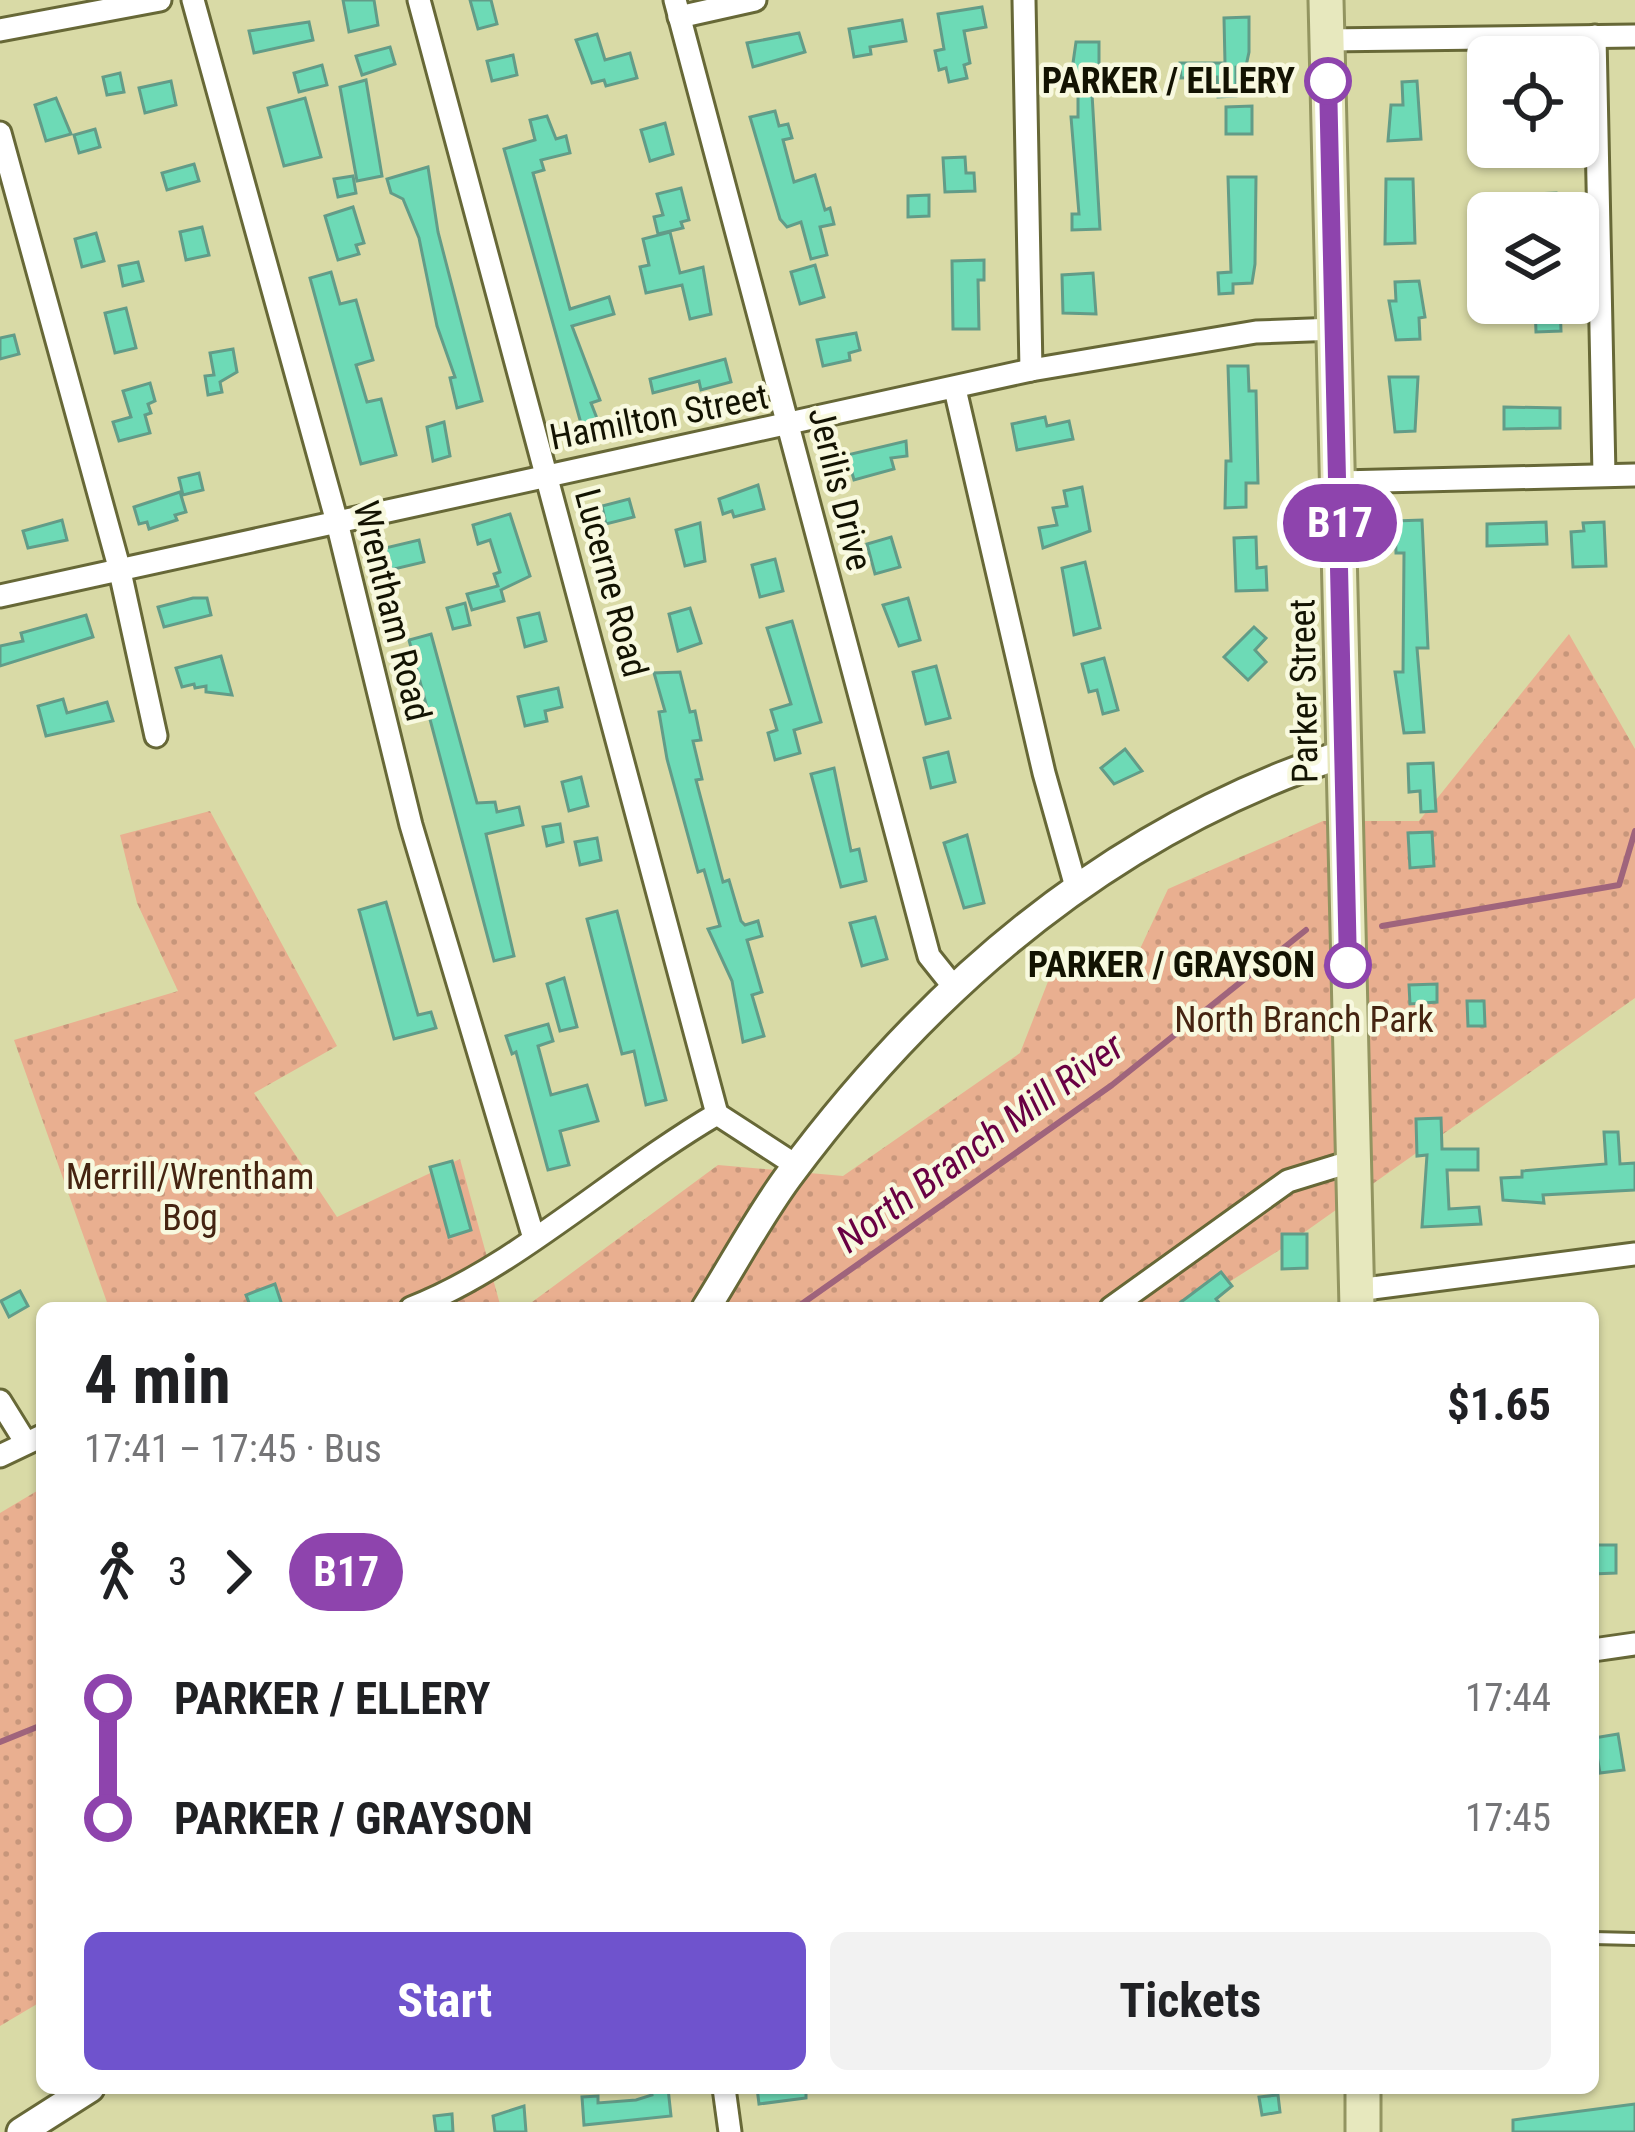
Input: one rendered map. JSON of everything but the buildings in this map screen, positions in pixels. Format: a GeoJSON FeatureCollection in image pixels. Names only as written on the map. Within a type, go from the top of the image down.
{"type":"FeatureCollection","features":[{"type":"Feature","properties":{"kind":"main road","name":"Parker Street"},"geometry":{"type":"LineString","coordinates":[[1326,0],[1357,1299]]}},
{"type":"Feature","properties":{"kind":"main road"},"geometry":{"type":"LineString","coordinates":[[1363,2094],[1363,2132]]}},
{"type":"Feature","properties":{"kind":"street"},"geometry":{"type":"LineString","coordinates":[[0,30],[160,0]]}},
{"type":"Feature","properties":{"kind":"street","name":"Wrentham Road"},"geometry":{"type":"LineString","coordinates":[[193,0],[338,522],[410,825],[533,1235]]}},
{"type":"Feature","properties":{"kind":"street","name":"Lucerne Road"},"geometry":{"type":"LineString","coordinates":[[419,0],[717,1114]]}},
{"type":"Feature","properties":{"kind":"street"},"geometry":{"type":"LineString","coordinates":[[677,8],[755,0]]}},
{"type":"Feature","properties":{"kind":"street"},"geometry":{"type":"LineString","coordinates":[[1024,0],[1031,370]]}},
{"type":"Feature","properties":{"kind":"street","name":"Jerilis Drive"},"geometry":{"type":"LineString","coordinates":[[677,8],[929,956],[953,986]]}},
{"type":"Feature","properties":{"kind":"street"},"geometry":{"type":"LineString","coordinates":[[1595,36],[1635,35]]}},
{"type":"Feature","properties":{"kind":"street"},"geometry":{"type":"LineString","coordinates":[[1326,40],[1467,38]]}},
{"type":"Feature","properties":{"kind":"street"},"geometry":{"type":"LineString","coordinates":[[0,133],[119,567],[156,736]]}},
{"type":"Feature","properties":{"kind":"street"},"geometry":{"type":"LineString","coordinates":[[1598,168],[1604,475]]}},
{"type":"Feature","properties":{"kind":"street","name":"Hamilton Street"},"geometry":{"type":"LineString","coordinates":[[0,596],[1031,370],[1256,332],[1336,329]]}},
{"type":"Feature","properties":{"kind":"street"},"geometry":{"type":"LineString","coordinates":[[955,389],[1044,773],[1076,887]]}},
{"type":"Feature","properties":{"kind":"street"},"geometry":{"type":"LineString","coordinates":[[1340,482],[1635,475]]}},
{"type":"Feature","properties":{"kind":"street"},"geometry":{"type":"LineString","coordinates":[[710,1302],[797,1166],[843,1106],[953,986],[1076,887],[1173,824],[1268,779],[1343,754]]}},
{"type":"Feature","properties":{"kind":"street"},"geometry":{"type":"LineString","coordinates":[[427,1302],[450,1293],[649,1154],[717,1114],[797,1166]]}},
{"type":"Feature","properties":{"kind":"street"},"geometry":{"type":"LineString","coordinates":[[1119,1302],[1288,1181],[1352,1161]]}},
{"type":"Feature","properties":{"kind":"street"},"geometry":{"type":"LineString","coordinates":[[1357,1299],[1635,1254]]}},
{"type":"Feature","properties":{"kind":"street"},"geometry":{"type":"LineString","coordinates":[[0,1402],[34,1439],[0,1456]]}},
{"type":"Feature","properties":{"kind":"street"},"geometry":{"type":"LineString","coordinates":[[1599,1649],[1635,1645]]}},
{"type":"Feature","properties":{"kind":"street"},"geometry":{"type":"LineString","coordinates":[[21,2132],[81,2094]]}},
{"type":"Feature","properties":{"kind":"street"},"geometry":{"type":"LineString","coordinates":[[725,2094],[730,2132]]}},
{"type":"Feature","properties":{"kind":"lane"},"geometry":{"type":"LineString","coordinates":[[1599,1938],[1635,1940]]}},
{"type":"Feature","properties":{"kind":"green space","name":"North Branch Park"},"geometry":{"type":"Polygon","coordinates":[[[1569,634],[1635,749],[1635,998],[1278,1251],[1197,1302],[532,1302],[718,1165],[843,1176],[1020,1053],[1049,979],[1139,951],[1168,889],[1323,821],[1419,821],[1569,634]]]}},
{"type":"Feature","properties":{"kind":"green space","name":"Merrill/Wrentham Bog"},"geometry":{"type":"Polygon","coordinates":[[[210,811],[337,1046],[254,1093],[337,1217],[460,1159],[499,1302],[107,1302],[14,1040],[178,991],[137,903],[120,835],[210,811]]]}},
{"type":"Feature","properties":{"kind":"green space"},"geometry":{"type":"Polygon","coordinates":[[[36,1492],[36,2005],[0,2026],[0,1513],[36,1492]]]}},
{"type":"Feature","properties":{"kind":"waterway","name":"North Branch Mill River"},"geometry":{"type":"LineString","coordinates":[[1382,926],[1619,885],[1635,831]]}},
{"type":"Feature","properties":{"kind":"waterway","name":"North Branch Mill River"},"geometry":{"type":"LineString","coordinates":[[805,1302],[1112,1085],[1306,930]]}},
{"type":"Feature","properties":{"kind":"waterway","name":"North Branch Mill River"},"geometry":{"type":"LineString","coordinates":[[0,1742],[36,1727]]}},
{"type":"Feature","properties":{"kind":"bus line","name":"B17"},"geometry":{"type":"LineString","coordinates":[[1328,81],[1348,965]]}},
{"type":"Feature","properties":{"kind":"place","name":"PARKER / ELLERY"},"geometry":{"type":"Point","coordinates":[1328,81]}},
{"type":"Feature","properties":{"kind":"place","name":"PARKER / GRAYSON"},"geometry":{"type":"Point","coordinates":[1348,965]}}]}
